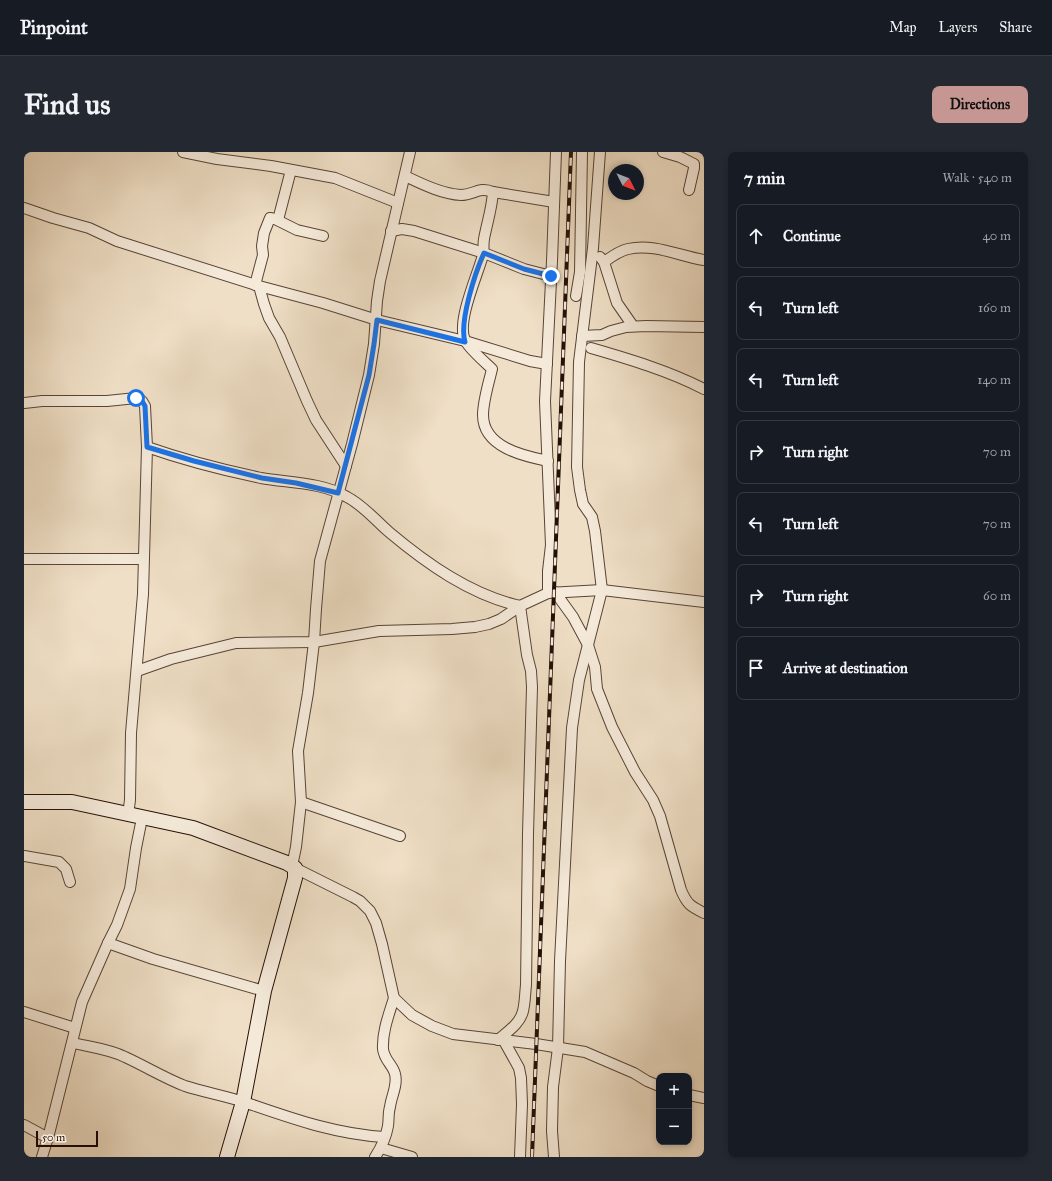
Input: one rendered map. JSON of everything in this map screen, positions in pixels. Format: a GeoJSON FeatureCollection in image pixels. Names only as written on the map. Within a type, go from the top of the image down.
{"type":"FeatureCollection","features":[{"type":"Feature","properties":{"kind":"street"},"geometry":{"type":"LineString","coordinates":[[182,152],[229,156],[290,170],[335,178],[398,203]]}},
{"type":"Feature","properties":{"kind":"street"},"geometry":{"type":"LineString","coordinates":[[227,1157],[243,1102],[264,991],[295,878],[293,867],[301,802],[298,752],[308,693],[314,642],[320,561],[369,375],[377,320],[377,301],[380,282],[410,152]]}},
{"type":"Feature","properties":{"kind":"street"},"geometry":{"type":"LineString","coordinates":[[556,152],[545,401],[551,545],[548,571],[551,593],[573,617],[588,645],[595,667],[596,689],[616,733],[660,816],[681,890],[689,905],[704,913]]}},
{"type":"Feature","properties":{"kind":"street"},"geometry":{"type":"LineString","coordinates":[[576,296],[580,272],[582,152]]}},
{"type":"Feature","properties":{"kind":"street"},"geometry":{"type":"LineString","coordinates":[[554,1157],[552,1131],[553,1087],[558,1048],[560,961],[572,728],[579,680],[602,590],[595,531],[592,517],[583,504],[577,467],[579,362],[593,248],[600,152]]}},
{"type":"Feature","properties":{"kind":"street"},"geometry":{"type":"LineString","coordinates":[[663,152],[680,157],[694,164],[688,190]]}},
{"type":"Feature","properties":{"kind":"street"},"geometry":{"type":"LineString","coordinates":[[278,220],[290,170]]}},
{"type":"Feature","properties":{"kind":"street"},"geometry":{"type":"LineString","coordinates":[[405,176],[432,188],[454,194],[462,195],[484,189],[493,192],[554,202]]}},
{"type":"Feature","properties":{"kind":"street"},"geometry":{"type":"LineString","coordinates":[[493,192],[491,209],[483,244],[484,253],[474,280],[464,320],[463,330],[465,342],[492,369],[483,414],[484,426],[488,433],[493,440],[501,445],[530,457],[548,461]]}},
{"type":"Feature","properties":{"kind":"street"},"geometry":{"type":"LineString","coordinates":[[24,208],[89,228],[117,241],[257,286],[323,303],[377,320],[547,364]]}},
{"type":"Feature","properties":{"kind":"street"},"geometry":{"type":"LineString","coordinates":[[323,236],[297,230],[278,220],[270,218],[264,233],[262,246],[264,255],[257,286],[266,311],[280,337],[316,420],[346,466]]}},
{"type":"Feature","properties":{"kind":"street"},"geometry":{"type":"LineString","coordinates":[[391,231],[402,229],[414,231],[484,253],[524,269],[551,276]]}},
{"type":"Feature","properties":{"kind":"street"},"geometry":{"type":"LineString","coordinates":[[593,248],[604,262],[617,303],[633,326]]}},
{"type":"Feature","properties":{"kind":"street"},"geometry":{"type":"LineString","coordinates":[[604,262],[616,254],[628,249],[643,248],[665,250],[704,260]]}},
{"type":"Feature","properties":{"kind":"street"},"geometry":{"type":"LineString","coordinates":[[582,336],[602,335],[611,331],[633,326],[704,327]]}},
{"type":"Feature","properties":{"kind":"street"},"geometry":{"type":"LineString","coordinates":[[579,362],[602,335]]}},
{"type":"Feature","properties":{"kind":"street"},"geometry":{"type":"LineString","coordinates":[[591,348],[654,368],[704,389]]}},
{"type":"Feature","properties":{"kind":"street"},"geometry":{"type":"LineString","coordinates":[[24,403],[42,401],[107,401],[136,398],[142,401],[145,406],[147,447],[143,594],[132,733],[130,800],[128,815]]}},
{"type":"Feature","properties":{"kind":"street"},"geometry":{"type":"LineString","coordinates":[[147,447],[194,461],[262,478],[296,483],[338,493],[348,497],[427,562],[482,594],[502,602],[520,606]]}},
{"type":"Feature","properties":{"kind":"street"},"geometry":{"type":"LineString","coordinates":[[24,559],[144,559]]}},
{"type":"Feature","properties":{"kind":"street"},"geometry":{"type":"LineString","coordinates":[[137,671],[171,659],[236,643],[314,642],[379,631],[475,627],[489,624],[501,619],[520,606],[551,593],[602,590],[704,602]]}},
{"type":"Feature","properties":{"kind":"street"},"geometry":{"type":"LineString","coordinates":[[501,1040],[521,1018],[524,1010],[526,986],[532,687],[531,671],[527,655],[520,606]]}},
{"type":"Feature","properties":{"kind":"street"},"geometry":{"type":"LineString","coordinates":[[24,802],[72,802],[194,828],[228,840],[293,867],[354,897],[370,911],[376,922],[394,998],[385,1025],[383,1050],[385,1058],[395,1073],[396,1079],[390,1107],[388,1127],[381,1148],[375,1157]]}},
{"type":"Feature","properties":{"kind":"street"},"geometry":{"type":"LineString","coordinates":[[301,802],[400,836]]}},
{"type":"Feature","properties":{"kind":"street"},"geometry":{"type":"LineString","coordinates":[[42,1157],[73,1043],[75,1028],[82,1002],[117,925],[130,888],[142,818]]}},
{"type":"Feature","properties":{"kind":"street"},"geometry":{"type":"LineString","coordinates":[[24,856],[59,862],[66,869],[70,882]]}},
{"type":"Feature","properties":{"kind":"street"},"geometry":{"type":"LineString","coordinates":[[108,943],[153,959],[264,991]]}},
{"type":"Feature","properties":{"kind":"street"},"geometry":{"type":"LineString","coordinates":[[394,998],[412,1015],[432,1026],[453,1034],[536,1044],[585,1052],[634,1073],[656,1085]]}},
{"type":"Feature","properties":{"kind":"street"},"geometry":{"type":"LineString","coordinates":[[24,1012],[75,1028]]}},
{"type":"Feature","properties":{"kind":"street"},"geometry":{"type":"LineString","coordinates":[[501,1040],[519,1068],[521,1078],[522,1104],[520,1157]]}},
{"type":"Feature","properties":{"kind":"street"},"geometry":{"type":"LineString","coordinates":[[73,1043],[124,1056],[156,1073],[185,1085],[243,1102],[294,1120],[353,1134],[384,1137]]}},
{"type":"Feature","properties":{"kind":"street"},"geometry":{"type":"LineString","coordinates":[[692,1096],[704,1098]]}},
{"type":"Feature","properties":{"kind":"street"},"geometry":{"type":"LineString","coordinates":[[24,1125],[48,1138]]}},
{"type":"Feature","properties":{"kind":"street"},"geometry":{"type":"LineString","coordinates":[[381,1148],[412,1157]]}},
{"type":"Feature","properties":{"kind":"railway"},"geometry":{"type":"LineString","coordinates":[[532,1157],[571,152]]}},
{"type":"Feature","properties":{"kind":"route"},"geometry":{"type":"LineString","coordinates":[[136,398],[142,401],[145,406],[147,447],[194,461],[262,478],[322,488],[338,493],[369,375],[377,320],[465,342],[463,335],[464,320],[474,280],[484,253],[515,266],[551,276]]}}]}
